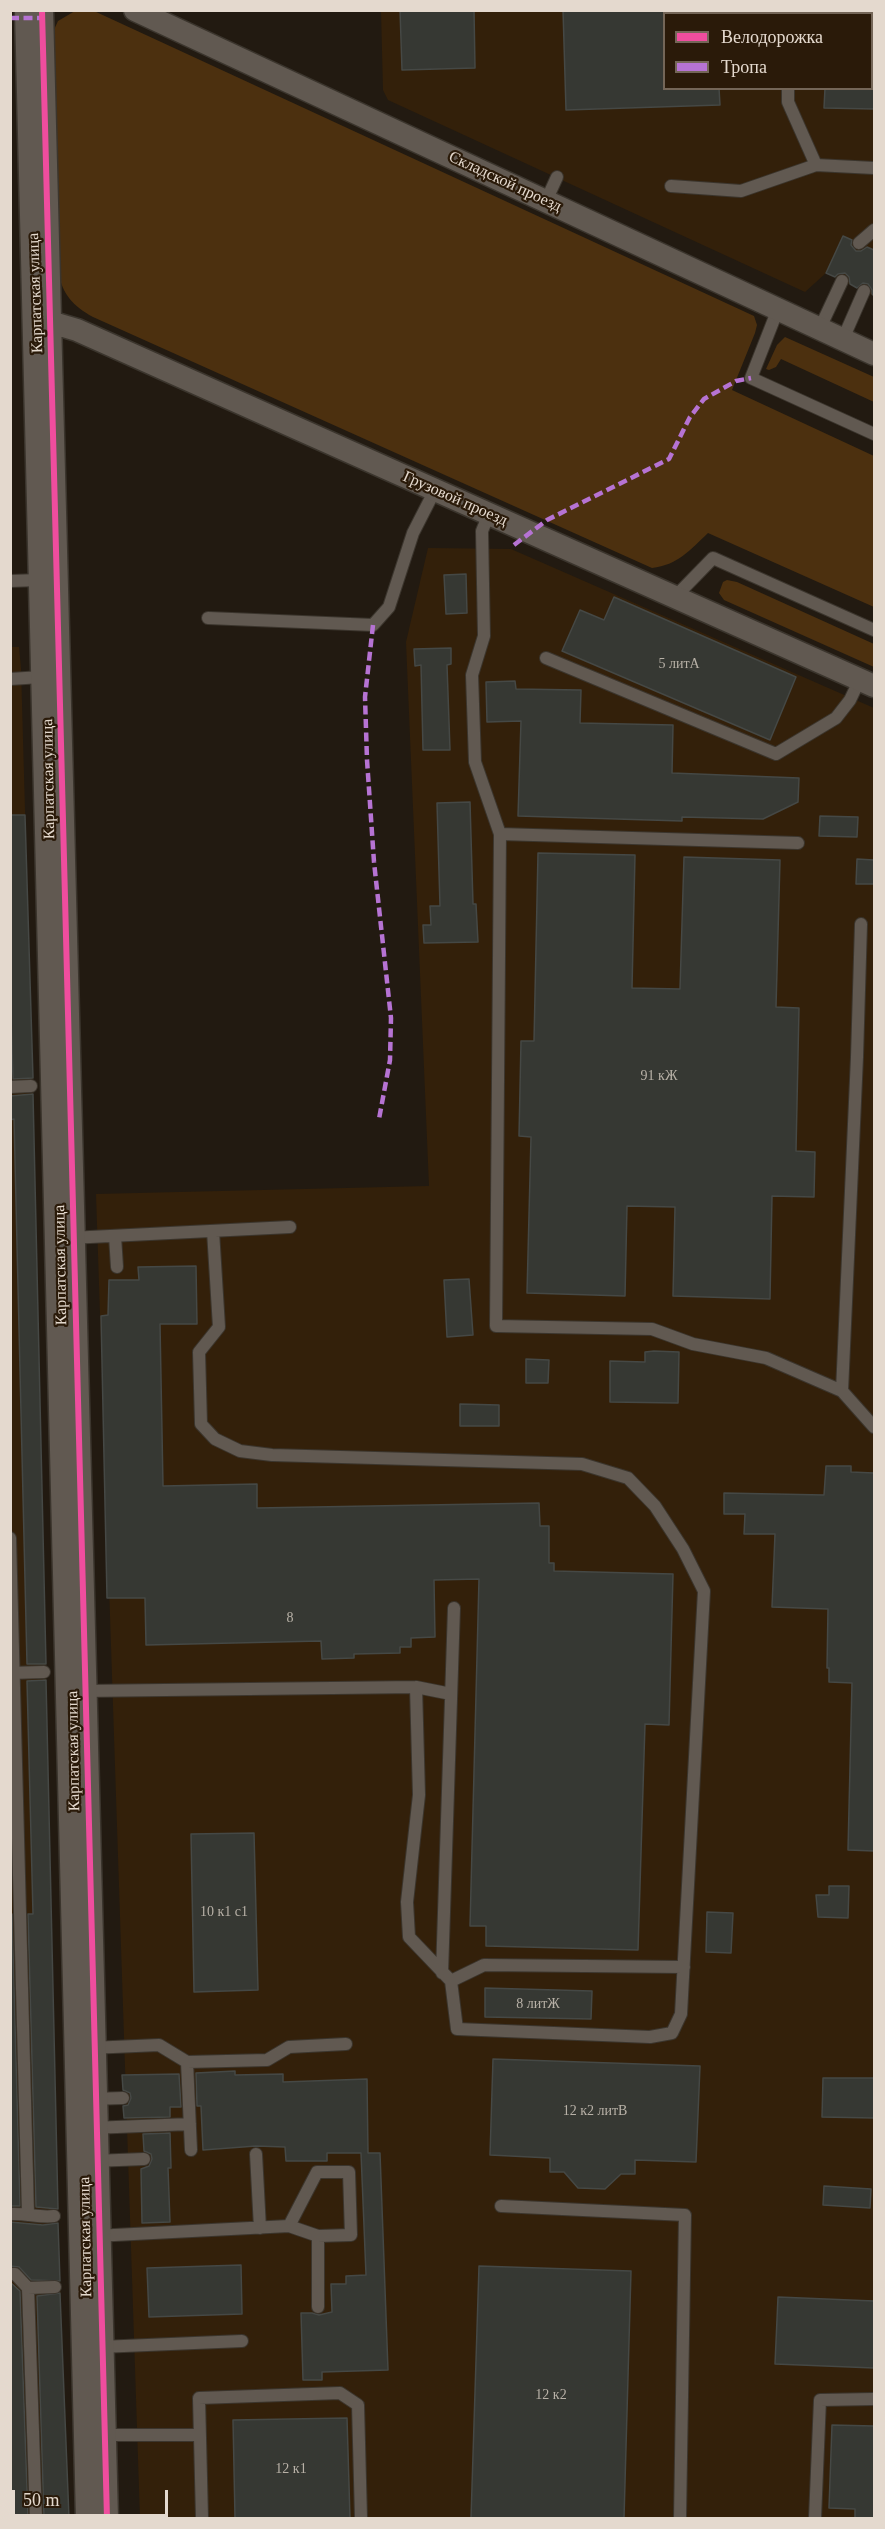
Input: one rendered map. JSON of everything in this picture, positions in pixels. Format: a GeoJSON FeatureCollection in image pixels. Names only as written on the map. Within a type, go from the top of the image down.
{"type":"FeatureCollection","features":[{"type":"Feature","properties":{"kind":"street","name":"Карпатская улица"},"geometry":{"type":"LineString","coordinates":[[26,10],[41,322],[93,2347],[95,2435],[87,2518]]}},
{"type":"Feature","properties":{"kind":"street","name":"Карпатская улица"},"geometry":{"type":"LineString","coordinates":[[42,10],[39,580],[41,677],[65,1238]]}},
{"type":"Feature","properties":{"kind":"street","name":"Складской проезд"},"geometry":{"type":"LineString","coordinates":[[135,10],[874,354]]}},
{"type":"Feature","properties":{"kind":"street","name":"Грузовой проезд"},"geometry":{"type":"LineString","coordinates":[[41,322],[77,330],[867,683]]}},
{"type":"Feature","properties":{"kind":"street","name":"Карпатская улица"},"geometry":{"type":"LineString","coordinates":[[95,2435],[107,2518]]}},
{"type":"Feature","properties":{"kind":"lane"},"geometry":{"type":"LineString","coordinates":[[788,90],[788,102],[816,165]]}},
{"type":"Feature","properties":{"kind":"lane"},"geometry":{"type":"LineString","coordinates":[[671,186],[741,190],[816,165],[874,168]]}},
{"type":"Feature","properties":{"kind":"lane"},"geometry":{"type":"LineString","coordinates":[[546,201],[557,177]]}},
{"type":"Feature","properties":{"kind":"lane"},"geometry":{"type":"LineString","coordinates":[[859,243],[874,230]]}},
{"type":"Feature","properties":{"kind":"lane"},"geometry":{"type":"LineString","coordinates":[[820,328],[842,281]]}},
{"type":"Feature","properties":{"kind":"lane"},"geometry":{"type":"LineString","coordinates":[[843,339],[864,291]]}},
{"type":"Feature","properties":{"kind":"lane"},"geometry":{"type":"LineString","coordinates":[[778,309],[751,378],[874,434]]}},
{"type":"Feature","properties":{"kind":"lane"},"geometry":{"type":"LineString","coordinates":[[208,618],[374,625],[389,607],[413,534],[435,490]]}},
{"type":"Feature","properties":{"kind":"lane"},"geometry":{"type":"LineString","coordinates":[[489,514],[482,531],[484,636],[472,675],[475,762],[500,834],[496,1326],[652,1329],[693,1344],[766,1358],[842,1391],[874,1427]]}},
{"type":"Feature","properties":{"kind":"lane"},"geometry":{"type":"LineString","coordinates":[[675,597],[713,558],[874,630]]}},
{"type":"Feature","properties":{"kind":"lane"},"geometry":{"type":"LineString","coordinates":[[10,581],[39,580]]}},
{"type":"Feature","properties":{"kind":"lane"},"geometry":{"type":"LineString","coordinates":[[546,658],[777,754],[836,718],[867,683]]}},
{"type":"Feature","properties":{"kind":"lane"},"geometry":{"type":"LineString","coordinates":[[10,679],[41,677]]}},
{"type":"Feature","properties":{"kind":"lane"},"geometry":{"type":"LineString","coordinates":[[500,834],[798,843]]}},
{"type":"Feature","properties":{"kind":"lane"},"geometry":{"type":"LineString","coordinates":[[842,1391],[861,924]]}},
{"type":"Feature","properties":{"kind":"lane"},"geometry":{"type":"LineString","coordinates":[[10,1087],[31,1086]]}},
{"type":"Feature","properties":{"kind":"lane"},"geometry":{"type":"LineString","coordinates":[[65,1238],[290,1227]]}},
{"type":"Feature","properties":{"kind":"lane"},"geometry":{"type":"LineString","coordinates":[[213,1231],[219,1327],[199,1352],[201,1424],[215,1439],[240,1450],[272,1455],[582,1464],[628,1478],[655,1506],[683,1549],[704,1592],[681,2014],[672,2033],[650,2037],[457,2029],[447,1977],[454,1608]]}},
{"type":"Feature","properties":{"kind":"lane"},"geometry":{"type":"LineString","coordinates":[[115,1236],[117,1268]]}},
{"type":"Feature","properties":{"kind":"lane"},"geometry":{"type":"LineString","coordinates":[[10,1538],[16,1959],[28,2213]]}},
{"type":"Feature","properties":{"kind":"lane"},"geometry":{"type":"LineString","coordinates":[[12,1673],[44,1672]]}},
{"type":"Feature","properties":{"kind":"lane"},"geometry":{"type":"LineString","coordinates":[[416,1687],[419,1795],[407,1902],[409,1937],[447,1977]]}},
{"type":"Feature","properties":{"kind":"lane"},"geometry":{"type":"LineString","coordinates":[[76,1691],[416,1687],[452,1694]]}},
{"type":"Feature","properties":{"kind":"lane"},"geometry":{"type":"LineString","coordinates":[[447,1977],[484,1965],[684,1967]]}},
{"type":"Feature","properties":{"kind":"lane"},"geometry":{"type":"LineString","coordinates":[[85,2048],[159,2045],[187,2062],[267,2060],[289,2047],[346,2044]]}},
{"type":"Feature","properties":{"kind":"lane"},"geometry":{"type":"LineString","coordinates":[[187,2062],[191,2150]]}},
{"type":"Feature","properties":{"kind":"lane"},"geometry":{"type":"LineString","coordinates":[[86,2099],[123,2098]]}},
{"type":"Feature","properties":{"kind":"lane"},"geometry":{"type":"LineString","coordinates":[[87,2128],[190,2124]]}},
{"type":"Feature","properties":{"kind":"lane"},"geometry":{"type":"LineString","coordinates":[[256,2154],[260,2228]]}},
{"type":"Feature","properties":{"kind":"lane"},"geometry":{"type":"LineString","coordinates":[[88,2161],[144,2159]]}},
{"type":"Feature","properties":{"kind":"lane"},"geometry":{"type":"LineString","coordinates":[[90,2236],[289,2226],[318,2236],[351,2235],[349,2172],[316,2172],[289,2226]]}},
{"type":"Feature","properties":{"kind":"lane"},"geometry":{"type":"LineString","coordinates":[[501,2206],[685,2215],[680,2518]]}},
{"type":"Feature","properties":{"kind":"lane"},"geometry":{"type":"LineString","coordinates":[[10,2214],[28,2213],[39,2218],[54,2216]]}},
{"type":"Feature","properties":{"kind":"lane"},"geometry":{"type":"LineString","coordinates":[[318,2236],[318,2307]]}},
{"type":"Feature","properties":{"kind":"lane"},"geometry":{"type":"LineString","coordinates":[[10,2274],[15,2274],[28,2288],[36,2518]]}},
{"type":"Feature","properties":{"kind":"lane"},"geometry":{"type":"LineString","coordinates":[[28,2288],[55,2287]]}},
{"type":"Feature","properties":{"kind":"lane"},"geometry":{"type":"LineString","coordinates":[[93,2347],[242,2341]]}},
{"type":"Feature","properties":{"kind":"lane"},"geometry":{"type":"LineString","coordinates":[[202,2518],[199,2398],[340,2393],[358,2405],[361,2518]]}},
{"type":"Feature","properties":{"kind":"lane"},"geometry":{"type":"LineString","coordinates":[[815,2518],[820,2400],[874,2399]]}},
{"type":"Feature","properties":{"kind":"lane"},"geometry":{"type":"LineString","coordinates":[[95,2435],[199,2435]]}},
{"type":"Feature","properties":{"kind":"shaded area"},"geometry":{"type":"Polygon","coordinates":[[[75,11],[94,11],[754,316],[757,325],[755,333],[732,390],[874,456],[874,607],[708,533],[676,560],[652,568],[93,317],[80,309],[66,293],[58,272],[53,32],[58,21],[75,11]]]}},
{"type":"Feature","properties":{"kind":"shaded area"},"geometry":{"type":"Polygon","coordinates":[[[381,11],[874,11],[874,296],[826,273],[805,292],[388,100],[383,90],[381,11]]]}},
{"type":"Feature","properties":{"kind":"shaded area"},"geometry":{"type":"Polygon","coordinates":[[[785,337],[874,377],[874,402],[781,359],[776,367],[766,369],[777,345],[785,337]]]}},
{"type":"Feature","properties":{"kind":"shaded area"},"geometry":{"type":"Polygon","coordinates":[[[428,548],[511,549],[874,708],[874,2518],[140,2518],[96,1194],[429,1186],[406,642],[428,548]]]}},
{"type":"Feature","properties":{"kind":"shaded area"},"geometry":{"type":"Polygon","coordinates":[[[727,580],[737,582],[874,644],[874,667],[724,600],[719,593],[723,582],[727,580]]]}},
{"type":"Feature","properties":{"kind":"shaded area"},"geometry":{"type":"Polygon","coordinates":[[[10,647],[19,647],[21,668],[33,1095],[58,2226],[69,2518],[11,2518],[10,647]]]}},
{"type":"Feature","properties":{"kind":"building"},"geometry":{"type":"Polygon","coordinates":[[[400,10],[474,10],[475,68],[402,70],[400,10]]]}},
{"type":"Feature","properties":{"kind":"building"},"geometry":{"type":"Polygon","coordinates":[[[563,10],[664,10],[663,90],[719,90],[720,105],[566,110],[563,10]]]}},
{"type":"Feature","properties":{"kind":"building"},"geometry":{"type":"Polygon","coordinates":[[[874,88],[874,109],[824,108],[825,90],[873,90],[874,88]]]}},
{"type":"Feature","properties":{"kind":"building"},"geometry":{"type":"Polygon","coordinates":[[[843,236],[852,240],[851,245],[856,251],[867,247],[874,250],[874,296],[868,284],[863,283],[857,288],[850,284],[849,277],[845,273],[835,277],[826,273],[843,236]]]}},
{"type":"Feature","properties":{"kind":"building"},"geometry":{"type":"Polygon","coordinates":[[[466,574],[467,613],[446,614],[444,575],[466,574]]]}},
{"type":"Feature","properties":{"kind":"building"},"geometry":{"type":"Polygon","coordinates":[[[614,597],[796,677],[770,740],[562,651],[580,610],[604,620],[614,597]]]}},
{"type":"Feature","properties":{"kind":"building"},"geometry":{"type":"Polygon","coordinates":[[[451,648],[451,664],[447,665],[450,750],[423,750],[421,665],[415,666],[414,649],[451,648]]]}},
{"type":"Feature","properties":{"kind":"building"},"geometry":{"type":"Polygon","coordinates":[[[515,681],[516,689],[581,690],[580,723],[673,725],[672,773],[799,778],[798,802],[763,819],[682,817],[682,821],[518,816],[521,721],[487,722],[486,682],[515,681]]]}},
{"type":"Feature","properties":{"kind":"building"},"geometry":{"type":"Polygon","coordinates":[[[470,802],[473,904],[476,904],[478,942],[424,943],[423,925],[431,925],[430,906],[440,906],[437,803],[470,802]]]}},
{"type":"Feature","properties":{"kind":"building"},"geometry":{"type":"Polygon","coordinates":[[[10,815],[25,815],[33,1078],[13,1079],[10,986],[10,815]]]}},
{"type":"Feature","properties":{"kind":"building"},"geometry":{"type":"Polygon","coordinates":[[[820,816],[858,817],[857,837],[819,836],[820,816]]]}},
{"type":"Feature","properties":{"kind":"building"},"geometry":{"type":"Polygon","coordinates":[[[538,853],[635,855],[632,988],[680,989],[684,857],[780,860],[776,1007],[799,1008],[796,1151],[815,1152],[814,1197],[772,1196],[770,1299],[673,1296],[675,1207],[627,1206],[625,1296],[527,1293],[531,1137],[519,1136],[521,1041],[534,1041],[538,853]]]}},
{"type":"Feature","properties":{"kind":"building"},"geometry":{"type":"Polygon","coordinates":[[[857,859],[874,860],[874,884],[856,884],[857,859]]]}},
{"type":"Feature","properties":{"kind":"building"},"geometry":{"type":"Polygon","coordinates":[[[33,1094],[46,1664],[27,1664],[14,1119],[10,1120],[10,1096],[33,1094]]]}},
{"type":"Feature","properties":{"kind":"building"},"geometry":{"type":"Polygon","coordinates":[[[196,1266],[197,1324],[160,1324],[163,1486],[257,1484],[257,1508],[539,1503],[540,1526],[549,1526],[549,1563],[554,1563],[554,1571],[673,1574],[669,1725],[645,1724],[638,1950],[486,1946],[486,1926],[470,1926],[479,1579],[434,1580],[435,1637],[411,1638],[411,1647],[400,1647],[400,1653],[354,1654],[354,1658],[322,1659],[321,1641],[146,1645],[145,1598],[107,1598],[101,1316],[108,1315],[109,1280],[139,1280],[138,1267],[196,1266]]]}},
{"type":"Feature","properties":{"kind":"building"},"geometry":{"type":"Polygon","coordinates":[[[469,1279],[473,1335],[447,1337],[444,1280],[469,1279]]]}},
{"type":"Feature","properties":{"kind":"building"},"geometry":{"type":"Polygon","coordinates":[[[645,1352],[679,1352],[678,1403],[610,1402],[610,1361],[645,1362],[645,1352]]]}},
{"type":"Feature","properties":{"kind":"building"},"geometry":{"type":"Polygon","coordinates":[[[526,1359],[549,1360],[548,1383],[526,1383],[526,1359]]]}},
{"type":"Feature","properties":{"kind":"building"},"geometry":{"type":"Polygon","coordinates":[[[460,1404],[499,1405],[499,1426],[460,1426],[460,1404]]]}},
{"type":"Feature","properties":{"kind":"building"},"geometry":{"type":"Polygon","coordinates":[[[826,1466],[851,1466],[851,1472],[874,1473],[874,1851],[848,1850],[852,1683],[829,1682],[829,1668],[827,1668],[828,1609],[772,1607],[775,1534],[744,1534],[745,1514],[724,1514],[724,1493],[824,1495],[826,1466]]]}},
{"type":"Feature","properties":{"kind":"building"},"geometry":{"type":"Polygon","coordinates":[[[46,1680],[58,2209],[36,2207],[28,1914],[33,1914],[27,1681],[46,1680]]]}},
{"type":"Feature","properties":{"kind":"building"},"geometry":{"type":"Polygon","coordinates":[[[254,1833],[258,1990],[194,1992],[191,1834],[254,1833]]]}},
{"type":"Feature","properties":{"kind":"building"},"geometry":{"type":"Polygon","coordinates":[[[829,1886],[849,1886],[848,1918],[818,1917],[816,1895],[829,1895],[829,1886]]]}},
{"type":"Feature","properties":{"kind":"building"},"geometry":{"type":"Polygon","coordinates":[[[707,1912],[733,1913],[731,1953],[706,1952],[707,1912]]]}},
{"type":"Feature","properties":{"kind":"building"},"geometry":{"type":"Polygon","coordinates":[[[10,1914],[12,1914],[20,2206],[10,2206],[10,1914]]]}},
{"type":"Feature","properties":{"kind":"building"},"geometry":{"type":"Polygon","coordinates":[[[485,1988],[592,1991],[591,2019],[485,2017],[485,1988]]]}},
{"type":"Feature","properties":{"kind":"building"},"geometry":{"type":"Polygon","coordinates":[[[493,2059],[700,2066],[696,2162],[635,2160],[635,2174],[621,2174],[605,2189],[578,2188],[564,2172],[550,2172],[550,2158],[490,2155],[493,2059]]]}},
{"type":"Feature","properties":{"kind":"building"},"geometry":{"type":"Polygon","coordinates":[[[235,2071],[235,2075],[283,2074],[283,2082],[367,2079],[368,2153],[380,2153],[388,2370],[322,2372],[322,2380],[303,2380],[301,2313],[319,2315],[332,2312],[331,2284],[346,2284],[346,2276],[366,2275],[361,2153],[327,2153],[327,2161],[286,2161],[285,2147],[256,2146],[203,2150],[201,2106],[197,2106],[196,2073],[235,2071]]]}},
{"type":"Feature","properties":{"kind":"building"},"geometry":{"type":"Polygon","coordinates":[[[179,2074],[181,2107],[170,2107],[170,2117],[124,2118],[123,2106],[128,2105],[131,2098],[130,2093],[123,2090],[122,2075],[179,2074]]]}},
{"type":"Feature","properties":{"kind":"building"},"geometry":{"type":"Polygon","coordinates":[[[823,2078],[874,2078],[874,2118],[822,2117],[823,2078]]]}},
{"type":"Feature","properties":{"kind":"building"},"geometry":{"type":"Polygon","coordinates":[[[170,2133],[171,2168],[168,2168],[170,2222],[142,2223],[141,2169],[149,2166],[152,2159],[151,2154],[144,2151],[143,2134],[170,2133]]]}},
{"type":"Feature","properties":{"kind":"building"},"geometry":{"type":"Polygon","coordinates":[[[824,2186],[871,2189],[870,2208],[823,2205],[824,2186]]]}},
{"type":"Feature","properties":{"kind":"building"},"geometry":{"type":"Polygon","coordinates":[[[10,2222],[43,2225],[58,2223],[60,2281],[31,2280],[19,2267],[10,2266],[10,2222]]]}},
{"type":"Feature","properties":{"kind":"building"},"geometry":{"type":"Polygon","coordinates":[[[241,2265],[242,2314],[149,2317],[147,2268],[241,2265]]]}},
{"type":"Feature","properties":{"kind":"building"},"geometry":{"type":"Polygon","coordinates":[[[479,2266],[631,2271],[624,2518],[471,2518],[479,2266]]]}},
{"type":"Feature","properties":{"kind":"building"},"geometry":{"type":"Polygon","coordinates":[[[10,2282],[20,2291],[28,2518],[10,2518],[10,2282]]]}},
{"type":"Feature","properties":{"kind":"building"},"geometry":{"type":"Polygon","coordinates":[[[60,2293],[69,2518],[44,2518],[37,2296],[60,2293]]]}},
{"type":"Feature","properties":{"kind":"building"},"geometry":{"type":"Polygon","coordinates":[[[778,2297],[874,2301],[874,2368],[775,2364],[778,2297]]]}},
{"type":"Feature","properties":{"kind":"building"},"geometry":{"type":"Polygon","coordinates":[[[347,2418],[350,2518],[235,2518],[233,2420],[347,2418]]]}},
{"type":"Feature","properties":{"kind":"building"},"geometry":{"type":"Polygon","coordinates":[[[832,2425],[874,2426],[874,2518],[855,2518],[855,2509],[829,2508],[832,2425]]]}},
{"type":"Feature","properties":{"kind":"marked path"},"geometry":{"type":"LineString","coordinates":[[10,18],[42,18]]}},
{"type":"Feature","properties":{"kind":"marked path"},"geometry":{"type":"LineString","coordinates":[[514,545],[547,520],[669,459],[690,417],[704,399],[736,381],[751,378]]}},
{"type":"Feature","properties":{"kind":"marked path"},"geometry":{"type":"LineString","coordinates":[[373,625],[365,697],[367,760],[374,862],[391,1018],[390,1060],[379,1119]]}},
{"type":"Feature","properties":{"kind":"cycle path"},"geometry":{"type":"LineString","coordinates":[[42,10],[107,2518]]}}]}
